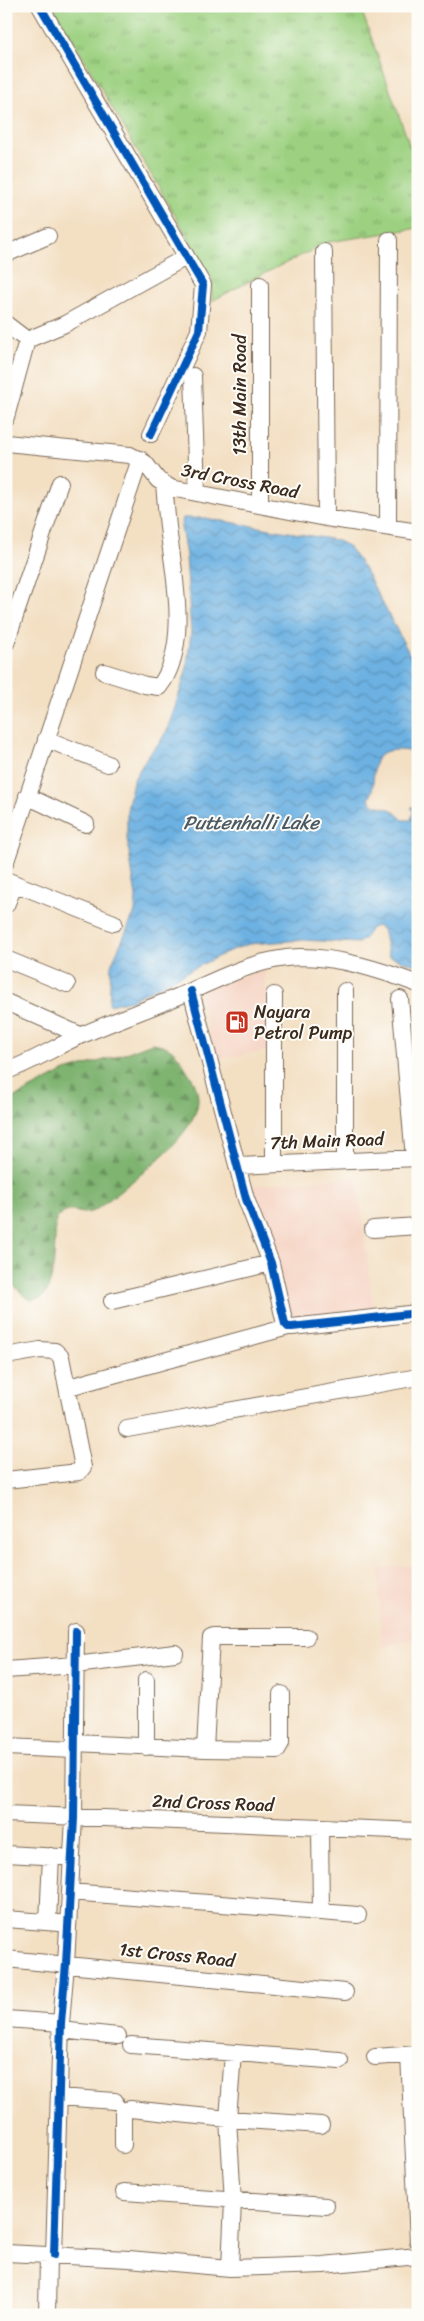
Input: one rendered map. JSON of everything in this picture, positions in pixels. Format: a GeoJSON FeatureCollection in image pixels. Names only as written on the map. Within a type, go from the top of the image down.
{"type":"FeatureCollection","features":[{"type":"Feature","properties":{"kind":"street"},"geometry":{"type":"LineString","coordinates":[[40,6],[203,285],[199,331],[151,434]]}},
{"type":"Feature","properties":{"kind":"street"},"geometry":{"type":"LineString","coordinates":[[6,254],[48,236]]}},
{"type":"Feature","properties":{"kind":"street"},"geometry":{"type":"LineString","coordinates":[[388,240],[388,527]]}},
{"type":"Feature","properties":{"kind":"street"},"geometry":{"type":"LineString","coordinates":[[324,252],[326,518]]}},
{"type":"Feature","properties":{"kind":"street"},"geometry":{"type":"LineString","coordinates":[[27,340],[65,324],[186,257]]}},
{"type":"Feature","properties":{"kind":"street","name":"13th Main Road"},"geometry":{"type":"LineString","coordinates":[[260,285],[260,506]]}},
{"type":"Feature","properties":{"kind":"street"},"geometry":{"type":"LineString","coordinates":[[6,324],[27,340]]}},
{"type":"Feature","properties":{"kind":"street"},"geometry":{"type":"LineString","coordinates":[[6,416],[27,340]]}},
{"type":"Feature","properties":{"kind":"street"},"geometry":{"type":"LineString","coordinates":[[193,376],[197,492]]}},
{"type":"Feature","properties":{"kind":"street"},"geometry":{"type":"LineString","coordinates":[[6,443],[40,448],[120,453],[140,459],[6,861]]}},
{"type":"Feature","properties":{"kind":"street","name":"3rd Cross Road"},"geometry":{"type":"LineString","coordinates":[[140,459],[164,485],[260,506],[418,532]]}},
{"type":"Feature","properties":{"kind":"street"},"geometry":{"type":"LineString","coordinates":[[6,644],[60,483]]}},
{"type":"Feature","properties":{"kind":"street"},"geometry":{"type":"LineString","coordinates":[[104,672],[145,685],[159,687],[166,678],[174,655],[178,613],[174,561],[164,485]]}},
{"type":"Feature","properties":{"kind":"street"},"geometry":{"type":"LineString","coordinates":[[46,739],[108,764]]}},
{"type":"Feature","properties":{"kind":"street"},"geometry":{"type":"LineString","coordinates":[[27,796],[86,824]]}},
{"type":"Feature","properties":{"kind":"street"},"geometry":{"type":"LineString","coordinates":[[6,905],[11,882],[114,924]]}},
{"type":"Feature","properties":{"kind":"street"},"geometry":{"type":"LineString","coordinates":[[6,1071],[28,1064],[80,1035],[191,991],[230,973],[264,961],[300,957],[339,961],[378,970],[418,984]]}},
{"type":"Feature","properties":{"kind":"street"},"geometry":{"type":"LineString","coordinates":[[6,959],[67,984]]}},
{"type":"Feature","properties":{"kind":"street"},"geometry":{"type":"LineString","coordinates":[[191,991],[246,1199],[270,1263],[288,1327]]}},
{"type":"Feature","properties":{"kind":"street"},"geometry":{"type":"LineString","coordinates":[[345,991],[345,1161]]}},
{"type":"Feature","properties":{"kind":"street"},"geometry":{"type":"LineString","coordinates":[[274,995],[274,1163]]}},
{"type":"Feature","properties":{"kind":"street"},"geometry":{"type":"LineString","coordinates":[[400,999],[416,1158]]}},
{"type":"Feature","properties":{"kind":"street"},"geometry":{"type":"LineString","coordinates":[[6,1002],[80,1035]]}},
{"type":"Feature","properties":{"kind":"street","name":"7th Main Road"},"geometry":{"type":"LineString","coordinates":[[238,1166],[416,1158]]}},
{"type":"Feature","properties":{"kind":"street"},"geometry":{"type":"LineString","coordinates":[[373,1230],[418,1226]]}},
{"type":"Feature","properties":{"kind":"street"},"geometry":{"type":"LineString","coordinates":[[112,1301],[270,1263]]}},
{"type":"Feature","properties":{"kind":"street"},"geometry":{"type":"LineString","coordinates":[[69,1387],[288,1327],[418,1313]]}},
{"type":"Feature","properties":{"kind":"street"},"geometry":{"type":"LineString","coordinates":[[6,1356],[40,1350],[56,1351],[61,1357],[69,1387],[83,1467],[82,1470],[6,1480]]}},
{"type":"Feature","properties":{"kind":"street"},"geometry":{"type":"LineString","coordinates":[[126,1429],[418,1376]]}},
{"type":"Feature","properties":{"kind":"street"},"geometry":{"type":"LineString","coordinates":[[47,2315],[59,2097],[60,2027],[66,1964],[74,1818],[76,1631]]}},
{"type":"Feature","properties":{"kind":"street"},"geometry":{"type":"LineString","coordinates":[[205,1749],[211,1638],[214,1636],[306,1637]]}},
{"type":"Feature","properties":{"kind":"street"},"geometry":{"type":"LineString","coordinates":[[6,1670],[75,1665],[175,1653]]}},
{"type":"Feature","properties":{"kind":"street"},"geometry":{"type":"LineString","coordinates":[[146,1680],[146,1746]]}},
{"type":"Feature","properties":{"kind":"street"},"geometry":{"type":"LineString","coordinates":[[6,1747],[146,1746],[277,1750],[281,1743],[281,1694]]}},
{"type":"Feature","properties":{"kind":"street","name":"2nd Cross Road"},"geometry":{"type":"LineString","coordinates":[[6,1814],[418,1831]]}},
{"type":"Feature","properties":{"kind":"street"},"geometry":{"type":"LineString","coordinates":[[320,1827],[321,1912]]}},
{"type":"Feature","properties":{"kind":"street"},"geometry":{"type":"LineString","coordinates":[[6,1854],[72,1857]]}},
{"type":"Feature","properties":{"kind":"street"},"geometry":{"type":"LineString","coordinates":[[48,1922],[51,1856]]}},
{"type":"Feature","properties":{"kind":"street"},"geometry":{"type":"LineString","coordinates":[[70,1892],[358,1915]]}},
{"type":"Feature","properties":{"kind":"street"},"geometry":{"type":"LineString","coordinates":[[6,1919],[68,1924]]}},
{"type":"Feature","properties":{"kind":"street","name":"1st Cross Road"},"geometry":{"type":"LineString","coordinates":[[6,1959],[345,1992]]}},
{"type":"Feature","properties":{"kind":"street"},"geometry":{"type":"LineString","coordinates":[[6,2019],[60,2027],[124,2041],[233,2053],[340,2061]]}},
{"type":"Feature","properties":{"kind":"street"},"geometry":{"type":"LineString","coordinates":[[230,2268],[233,2201],[228,2119],[233,2053]]}},
{"type":"Feature","properties":{"kind":"street"},"geometry":{"type":"LineString","coordinates":[[375,2057],[413,2054],[418,2242]]}},
{"type":"Feature","properties":{"kind":"street"},"geometry":{"type":"LineString","coordinates":[[59,2097],[115,2101]]}},
{"type":"Feature","properties":{"kind":"street"},"geometry":{"type":"LineString","coordinates":[[123,2145],[123,2113],[125,2110],[321,2125]]}},
{"type":"Feature","properties":{"kind":"street"},"geometry":{"type":"LineString","coordinates":[[124,2192],[326,2206]]}},
{"type":"Feature","properties":{"kind":"street"},"geometry":{"type":"LineString","coordinates":[[6,2252],[230,2268],[323,2265],[418,2256]]}},
{"type":"Feature","properties":{"kind":"shaded area","name":"Nayara Petrol Pump"},"geometry":{"type":"Polygon","coordinates":[[[265,969],[268,1051],[216,1059],[199,992],[265,969]]]}},
{"type":"Feature","properties":{"kind":"shaded area"},"geometry":{"type":"Polygon","coordinates":[[[357,1177],[374,1314],[301,1320],[291,1312],[252,1185],[357,1177]]]}},
{"type":"Feature","properties":{"kind":"shaded area"},"geometry":{"type":"Polygon","coordinates":[[[418,1565],[418,1638],[381,1647],[379,1568],[418,1565]]]}},
{"type":"Feature","properties":{"kind":"green space"},"geometry":{"type":"Polygon","coordinates":[[[53,6],[360,6],[418,169],[418,228],[329,242],[212,301],[212,279],[53,6]]]}},
{"type":"Feature","properties":{"kind":"green space"},"geometry":{"type":"Polygon","coordinates":[[[152,1043],[165,1046],[181,1060],[197,1090],[198,1101],[196,1111],[190,1123],[173,1145],[151,1166],[103,1205],[87,1213],[67,1212],[56,1219],[54,1261],[50,1284],[41,1298],[30,1300],[14,1286],[6,1271],[6,1102],[65,1071],[115,1057],[152,1043]]]}},
{"type":"Feature","properties":{"kind":"water","name":"Puttenhalli Lake"},"geometry":{"type":"Polygon","coordinates":[[[183,518],[205,518],[336,540],[348,546],[364,568],[418,670],[418,757],[411,752],[400,750],[386,751],[380,755],[374,768],[372,792],[369,799],[373,804],[392,810],[403,820],[411,820],[413,812],[411,807],[418,805],[418,966],[389,956],[383,929],[377,926],[371,928],[364,939],[358,943],[302,940],[249,944],[227,952],[131,1000],[109,1005],[111,965],[135,912],[136,897],[127,839],[127,810],[133,781],[148,755],[168,729],[186,672],[191,633],[186,556],[181,527],[183,518]]]}},
{"type":"Feature","properties":{"kind":"cycle path"},"geometry":{"type":"LineString","coordinates":[[40,6],[203,285],[199,331],[151,434]]}},
{"type":"Feature","properties":{"kind":"cycle path"},"geometry":{"type":"LineString","coordinates":[[191,991],[246,1199],[271,1263],[285,1324],[288,1327],[292,1327],[418,1313]]}},
{"type":"Feature","properties":{"kind":"cycle path"},"geometry":{"type":"LineString","coordinates":[[54,2255],[61,2023],[74,1818],[76,1631]]}},
{"type":"Feature","properties":{"kind":"place","name":"Nayara Petrol Pump"},"geometry":{"type":"Point","coordinates":[237,1022]}}]}
